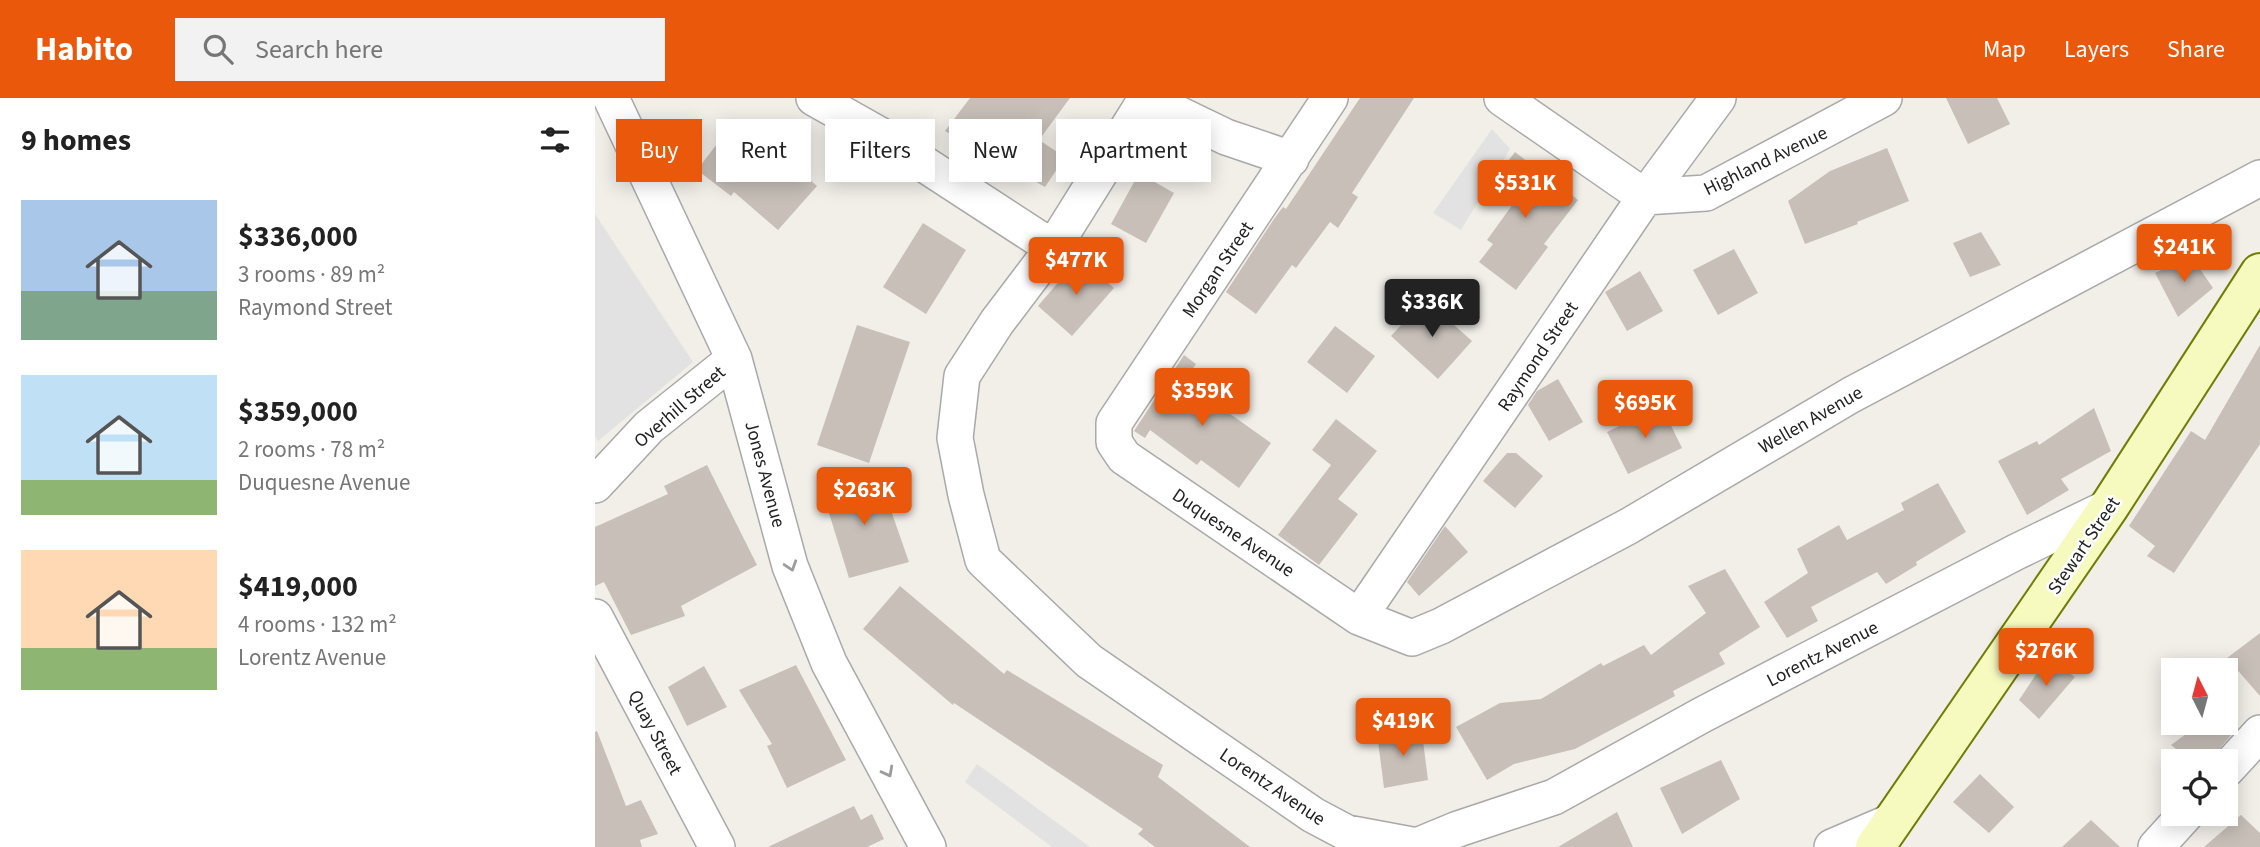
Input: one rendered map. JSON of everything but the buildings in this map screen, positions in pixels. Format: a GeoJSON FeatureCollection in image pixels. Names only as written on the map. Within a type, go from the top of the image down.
{"type":"FeatureCollection","features":[{"type":"Feature","properties":{"kind":"street","name":"Jones Avenue"},"geometry":{"type":"LineString","coordinates":[[611,98],[734,359],[790,566],[824,651],[928,847]]}},
{"type":"Feature","properties":{"kind":"street"},"geometry":{"type":"LineString","coordinates":[[814,98],[877,134],[1053,248]]}},
{"type":"Feature","properties":{"kind":"street"},"geometry":{"type":"LineString","coordinates":[[1146,98],[1226,137],[1291,159]]}},
{"type":"Feature","properties":{"kind":"street","name":"Lorentz Avenue"},"geometry":{"type":"LineString","coordinates":[[1146,98],[1053,248],[997,323],[962,376],[955,438],[983,560],[1090,661],[1313,815],[1347,833],[1417,846],[1554,796],[1725,703],[2109,507]]}},
{"type":"Feature","properties":{"kind":"street","name":"Morgan Street"},"geometry":{"type":"LineString","coordinates":[[1114,442],[1114,423],[1330,98]]}},
{"type":"Feature","properties":{"kind":"street"},"geometry":{"type":"LineString","coordinates":[[1502,98],[1645,197]]}},
{"type":"Feature","properties":{"kind":"street","name":"Raymond Street"},"geometry":{"type":"LineString","coordinates":[[1359,617],[1645,197],[1718,98]]}},
{"type":"Feature","properties":{"kind":"street","name":"Highland Avenue"},"geometry":{"type":"LineString","coordinates":[[1645,197],[1706,193],[1885,98]]}},
{"type":"Feature","properties":{"kind":"street","name":"Wellen Avenue"},"geometry":{"type":"LineString","coordinates":[[1359,617],[1412,638],[1441,626],[1629,526],[1851,394],[2260,178]]}},
{"type":"Feature","properties":{"kind":"street","name":"Stewart Street"},"geometry":{"type":"LineString","coordinates":[[1885,834],[2109,507],[2260,272]]}},
{"type":"Feature","properties":{"kind":"street","name":"Overhill Street"},"geometry":{"type":"LineString","coordinates":[[597,479],[649,427],[734,359]]}},
{"type":"Feature","properties":{"kind":"street","name":"Duquesne Avenue"},"geometry":{"type":"LineString","coordinates":[[1114,442],[1124,457],[1359,617]]}},
{"type":"Feature","properties":{"kind":"street","name":"Quay Street"},"geometry":{"type":"LineString","coordinates":[[595,617],[717,847]]}},
{"type":"Feature","properties":{"kind":"street"},"geometry":{"type":"LineString","coordinates":[[2238,757],[2260,733]]}},
{"type":"Feature","properties":{"kind":"street"},"geometry":{"type":"LineString","coordinates":[[2156,847],[2175,826]]}},
{"type":"Feature","properties":{"kind":"street"},"geometry":{"type":"LineString","coordinates":[[1832,847],[1885,834]]}},
{"type":"Feature","properties":{"kind":"shaded area"},"geometry":{"type":"Polygon","coordinates":[[[1492,129],[1510,149],[1461,230],[1433,213],[1492,129]]]}},
{"type":"Feature","properties":{"kind":"shaded area"},"geometry":{"type":"Polygon","coordinates":[[[595,214],[693,362],[598,441],[595,436],[595,214]]]}},
{"type":"Feature","properties":{"kind":"shaded area"},"geometry":{"type":"Polygon","coordinates":[[[977,764],[1090,847],[1052,847],[965,782],[977,764]]]}}]}
